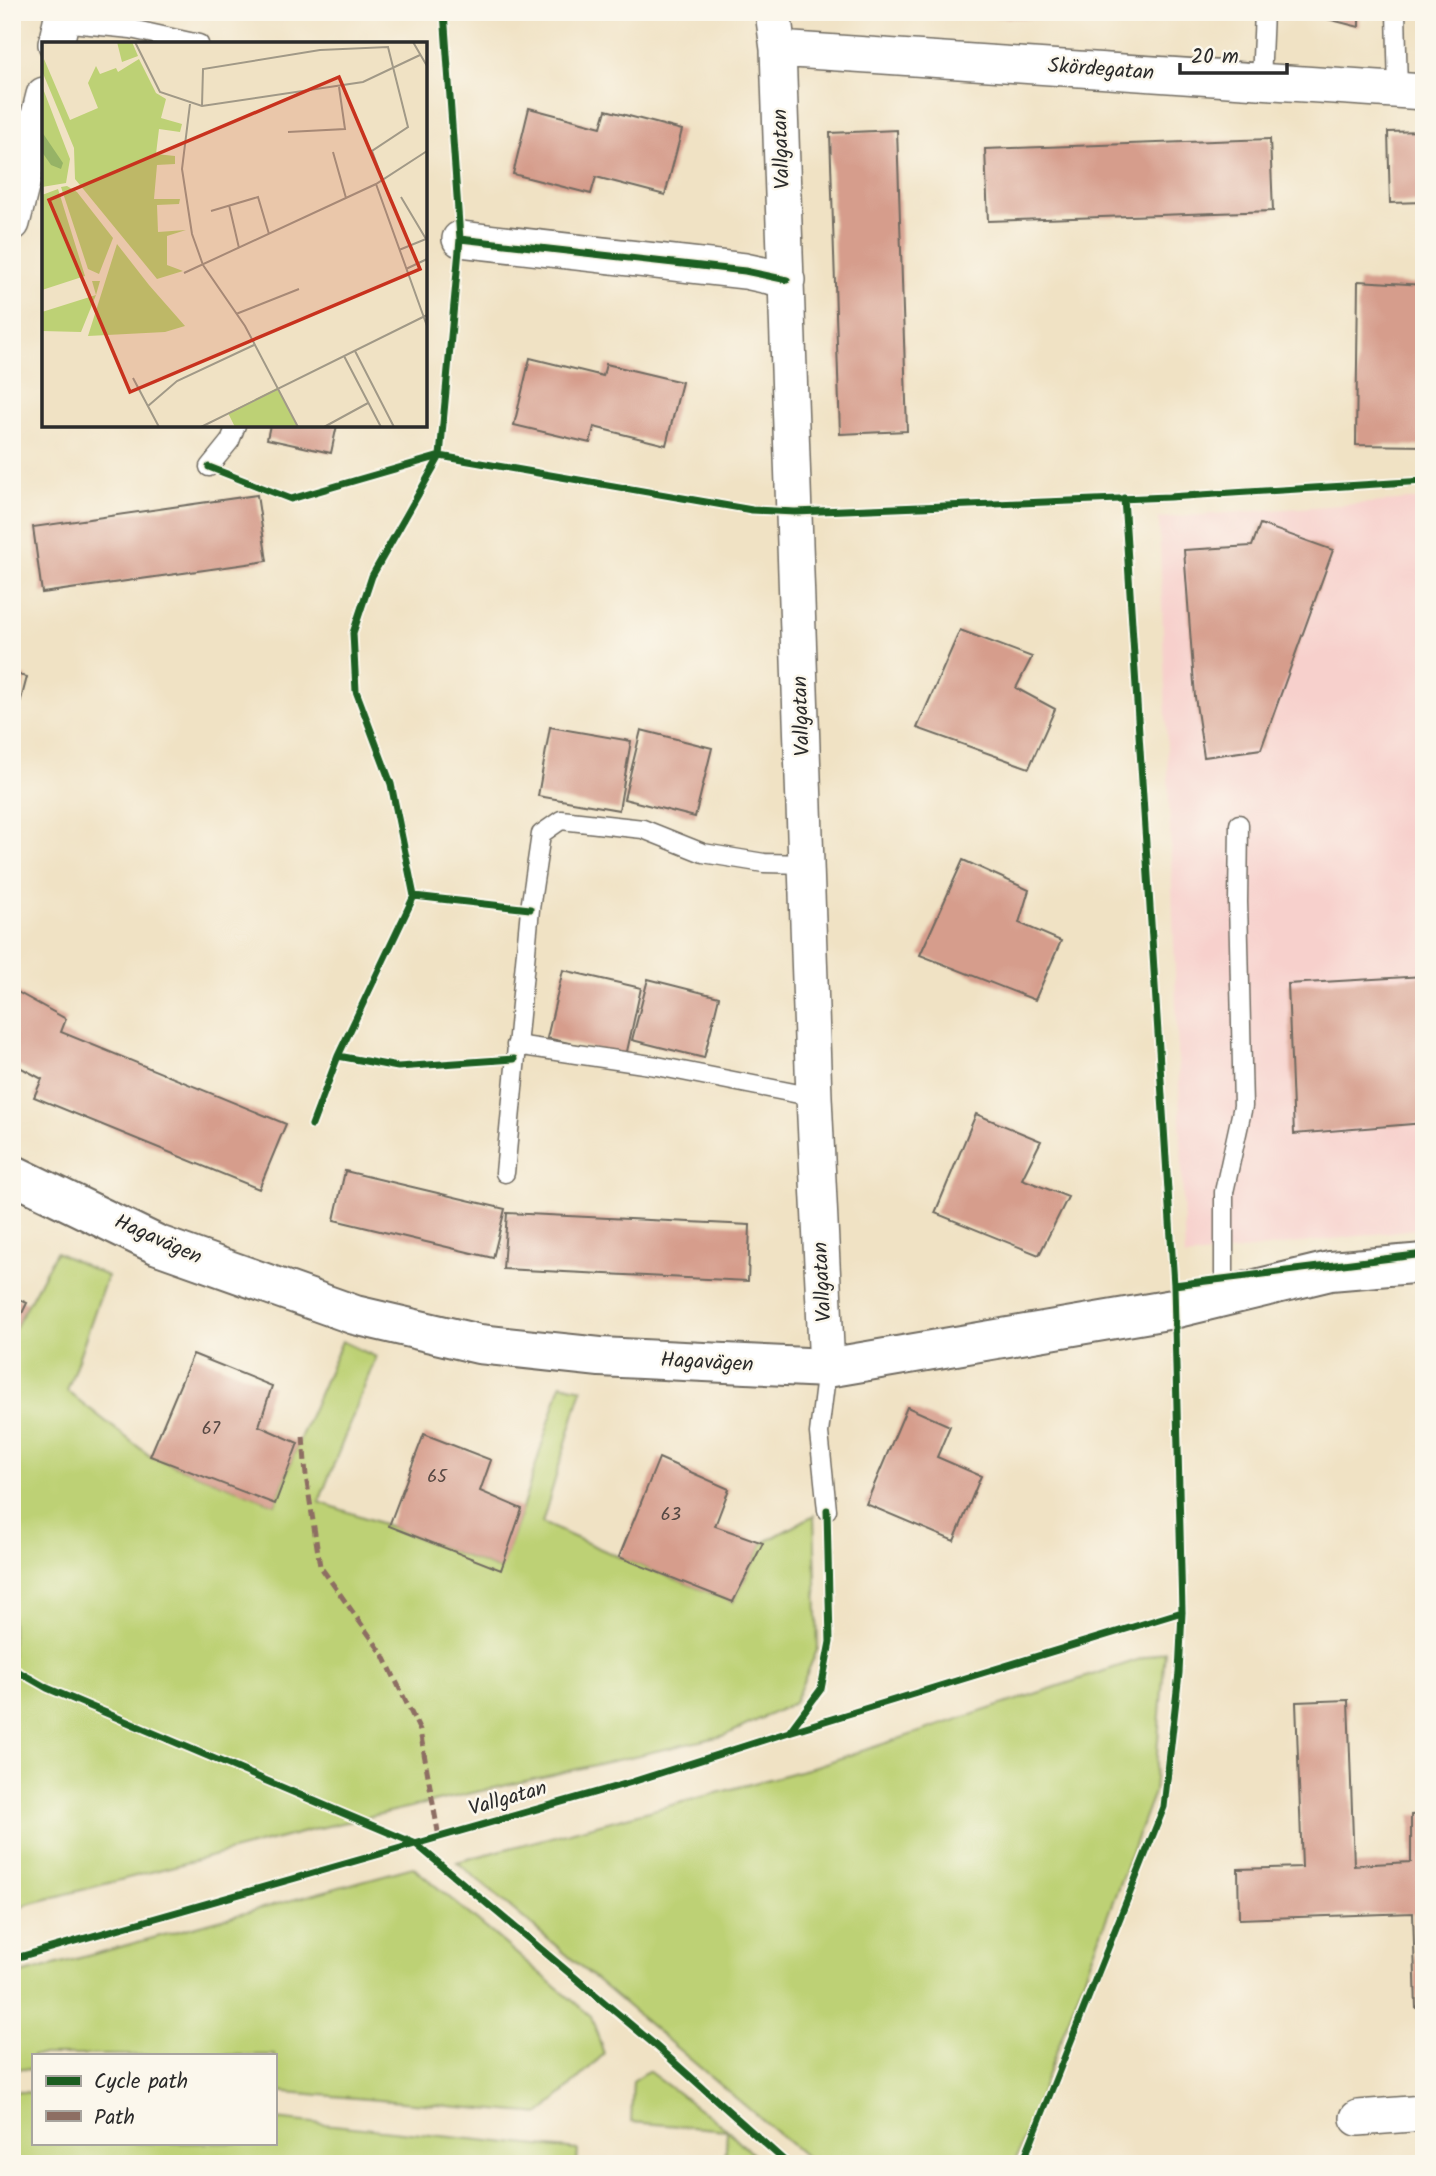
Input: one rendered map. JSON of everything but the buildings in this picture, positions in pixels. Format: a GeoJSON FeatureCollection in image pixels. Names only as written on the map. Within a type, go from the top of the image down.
{"type":"FeatureCollection","features":[{"type":"Feature","properties":{"kind":"street","name":"Vallgatan"},"geometry":{"type":"LineString","coordinates":[[773,12],[778,49],[814,1097],[827,1368]]}},
{"type":"Feature","properties":{"kind":"street","name":"Skördegatan"},"geometry":{"type":"LineString","coordinates":[[778,49],[1411,92]]}},
{"type":"Feature","properties":{"kind":"street"},"geometry":{"type":"LineString","coordinates":[[12,223],[42,103]]}},
{"type":"Feature","properties":{"kind":"street"},"geometry":{"type":"LineString","coordinates":[[460,239],[746,271],[787,280]]}},
{"type":"Feature","properties":{"kind":"street","name":"Hagavägen"},"geometry":{"type":"LineString","coordinates":[[12,1174],[158,1245],[368,1318],[479,1344],[600,1357],[827,1368],[1173,1309],[1330,1271],[1424,1263]]}},
{"type":"Feature","properties":{"kind":"street"},"geometry":{"type":"LineString","coordinates":[[1358,2118],[1424,2113]]}},
{"type":"Feature","properties":{"kind":"lane"},"geometry":{"type":"LineString","coordinates":[[1261,81],[1264,12]]}},
{"type":"Feature","properties":{"kind":"lane"},"geometry":{"type":"LineString","coordinates":[[1396,12],[1411,92]]}},
{"type":"Feature","properties":{"kind":"lane"},"geometry":{"type":"LineString","coordinates":[[60,26],[131,29],[190,42]]}},
{"type":"Feature","properties":{"kind":"lane"},"geometry":{"type":"LineString","coordinates":[[209,467],[230,441],[235,427]]}},
{"type":"Feature","properties":{"kind":"lane"},"geometry":{"type":"LineString","coordinates":[[505,1173],[530,909],[541,834],[561,820],[643,829],[703,853],[764,863],[807,864]]}},
{"type":"Feature","properties":{"kind":"lane"},"geometry":{"type":"LineString","coordinates":[[1227,1296],[1224,1279],[1224,1192],[1243,1106],[1239,824]]}},
{"type":"Feature","properties":{"kind":"lane"},"geometry":{"type":"LineString","coordinates":[[516,1045],[657,1066],[814,1097]]}},
{"type":"Feature","properties":{"kind":"lane","name":"Vallgatan"},"geometry":{"type":"LineString","coordinates":[[827,1368],[819,1433],[827,1510]]}},
{"type":"Feature","properties":{"kind":"shaded area"},"geometry":{"type":"Polygon","coordinates":[[[1424,499],[1424,1228],[1185,1257],[1159,518],[1424,499]]]}},
{"type":"Feature","properties":{"kind":"green space"},"geometry":{"type":"Polygon","coordinates":[[[56,1252],[107,1276],[67,1391],[150,1456],[275,1504],[342,1341],[376,1357],[319,1502],[389,1526],[500,1570],[561,1384],[582,1389],[542,1523],[733,1602],[763,1543],[814,1515],[818,1648],[794,1703],[726,1735],[324,1827],[28,1904],[12,1912],[12,1334],[56,1252]]]}},
{"type":"Feature","properties":{"kind":"green space"},"geometry":{"type":"Polygon","coordinates":[[[1165,1651],[1154,1792],[1014,2164],[814,2164],[457,1862],[807,1769],[1165,1651]]]}},
{"type":"Feature","properties":{"kind":"green space"},"geometry":{"type":"Polygon","coordinates":[[[413,1867],[591,2016],[604,2054],[541,2114],[276,2091],[276,2054],[32,2054],[32,2070],[12,2068],[12,1981],[21,1974],[413,1867]]]}},
{"type":"Feature","properties":{"kind":"green space"},"geometry":{"type":"Polygon","coordinates":[[[648,2071],[728,2130],[762,2164],[725,2164],[727,2130],[631,2122],[633,2081],[648,2071]]]}},
{"type":"Feature","properties":{"kind":"green space"},"geometry":{"type":"Polygon","coordinates":[[[12,2091],[32,2093],[32,2144],[276,2144],[276,2119],[578,2150],[577,2164],[12,2164],[12,2091]]]}},
{"type":"Feature","properties":{"kind":"marked path"},"geometry":{"type":"LineString","coordinates":[[303,1436],[306,1476],[320,1566],[384,1656],[420,1731],[439,1837]]}},
{"type":"Feature","properties":{"kind":"cycle path"},"geometry":{"type":"LineString","coordinates":[[312,1125],[338,1056],[414,896],[391,784],[356,691],[353,633],[372,576],[440,456],[460,239],[444,12]]}},
{"type":"Feature","properties":{"kind":"cycle path"},"geometry":{"type":"LineString","coordinates":[[460,239],[745,271],[787,280]]}},
{"type":"Feature","properties":{"kind":"cycle path"},"geometry":{"type":"LineString","coordinates":[[209,467],[291,499],[440,456],[752,510],[795,512],[1169,497],[1424,481]]}},
{"type":"Feature","properties":{"kind":"cycle path"},"geometry":{"type":"LineString","coordinates":[[1022,2164],[1164,1807],[1179,1673],[1182,1612],[1174,1285],[1124,498]]}},
{"type":"Feature","properties":{"kind":"cycle path"},"geometry":{"type":"LineString","coordinates":[[414,896],[530,909]]}},
{"type":"Feature","properties":{"kind":"cycle path"},"geometry":{"type":"LineString","coordinates":[[338,1056],[398,1067],[514,1059]]}},
{"type":"Feature","properties":{"kind":"cycle path"},"geometry":{"type":"LineString","coordinates":[[1174,1285],[1424,1254]]}},
{"type":"Feature","properties":{"kind":"cycle path"},"geometry":{"type":"LineString","coordinates":[[12,1959],[632,1782],[789,1732],[821,1689],[830,1642],[827,1510]]}},
{"type":"Feature","properties":{"kind":"cycle path"},"geometry":{"type":"LineString","coordinates":[[789,1732],[1182,1612]]}},
{"type":"Feature","properties":{"kind":"cycle path"},"geometry":{"type":"LineString","coordinates":[[12,1668],[47,1688],[416,1844],[655,2045],[788,2164]]}}]}
